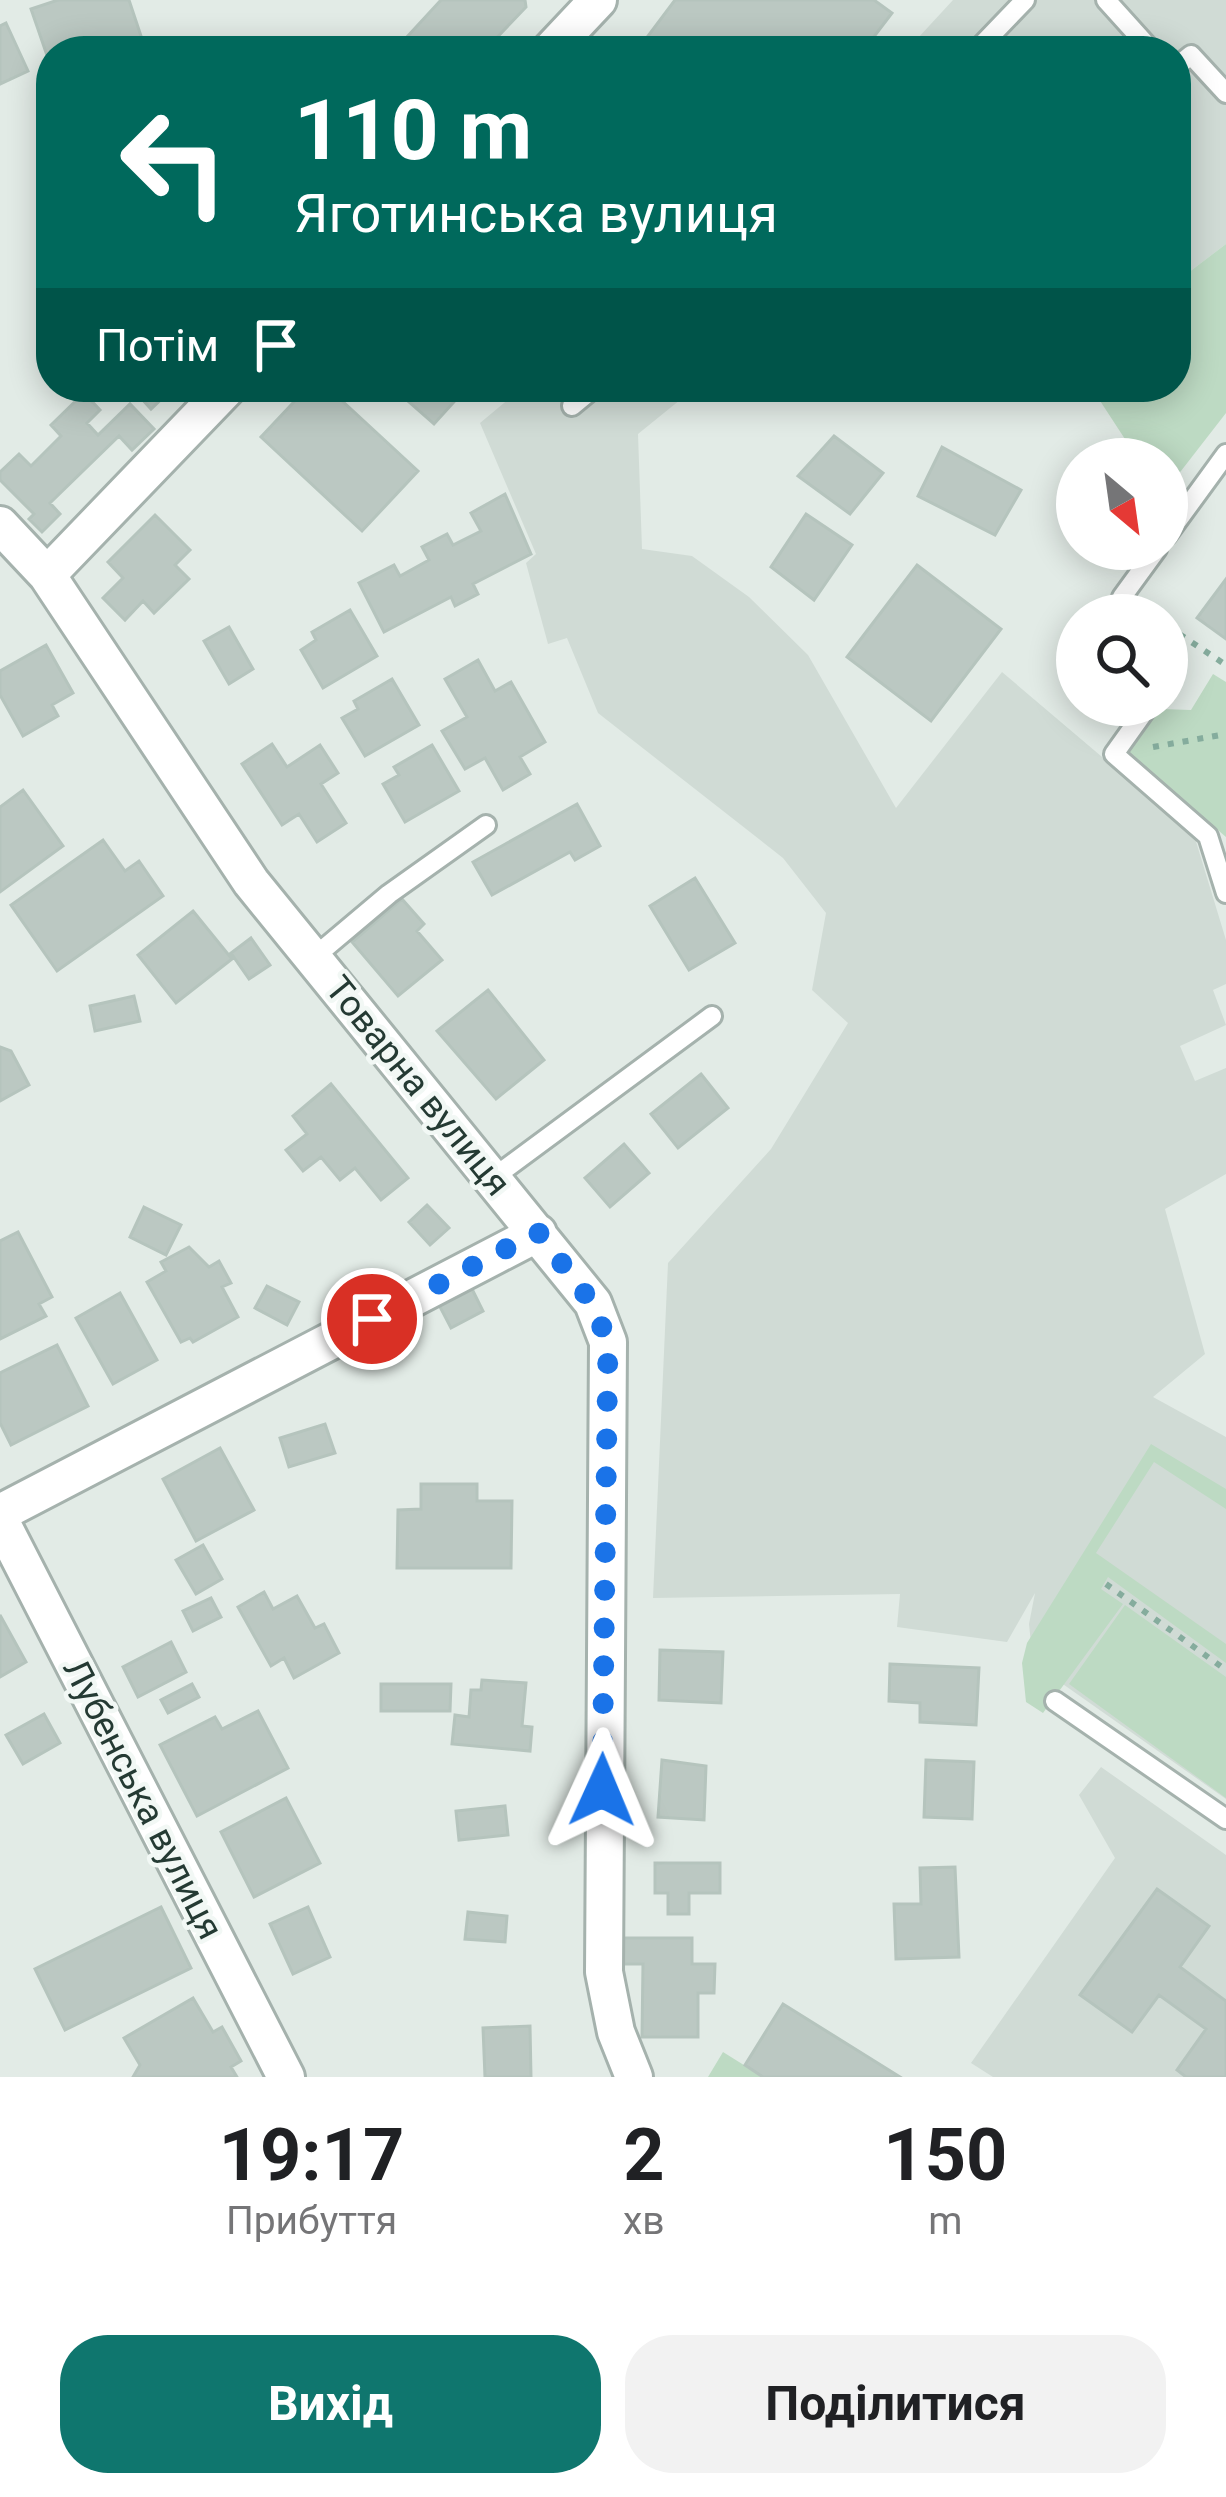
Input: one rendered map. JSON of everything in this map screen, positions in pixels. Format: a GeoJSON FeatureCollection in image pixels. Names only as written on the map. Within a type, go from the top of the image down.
{"type":"FeatureCollection","features":[{"type":"Feature","properties":{"kind":"street"},"geometry":{"type":"LineString","coordinates":[[564,36],[598,0]]}},
{"type":"Feature","properties":{"kind":"street"},"geometry":{"type":"LineString","coordinates":[[47,575],[214,402]]}},
{"type":"Feature","properties":{"kind":"street","name":"Товарна вулиця"},"geometry":{"type":"LineString","coordinates":[[0,525],[47,575],[205,819],[538,1232],[592,1303],[608,1342],[601,1911],[616,2032],[634,2077]]}},
{"type":"Feature","properties":{"kind":"street"},"geometry":{"type":"LineString","coordinates":[[0,1517],[538,1232]]}},
{"type":"Feature","properties":{"kind":"street","name":"Лубенська вулиця"},"geometry":{"type":"LineString","coordinates":[[0,1517],[286,2077]]}},
{"type":"Feature","properties":{"kind":"lane"},"geometry":{"type":"LineString","coordinates":[[990,36],[1025,0]]}},
{"type":"Feature","properties":{"kind":"lane"},"geometry":{"type":"LineString","coordinates":[[1106,0],[1139,36]]}},
{"type":"Feature","properties":{"kind":"lane"},"geometry":{"type":"LineString","coordinates":[[1191,55],[1226,93]]}},
{"type":"Feature","properties":{"kind":"lane"},"geometry":{"type":"LineString","coordinates":[[572,406],[577,402]]}},
{"type":"Feature","properties":{"kind":"lane"},"geometry":{"type":"LineString","coordinates":[[1188,506],[1226,454]]}},
{"type":"Feature","properties":{"kind":"lane"},"geometry":{"type":"LineString","coordinates":[[1134,726],[1114,754],[1208,836],[1226,893]]}},
{"type":"Feature","properties":{"kind":"lane"},"geometry":{"type":"LineString","coordinates":[[313,958],[389,894],[486,825]]}},
{"type":"Feature","properties":{"kind":"lane"},"geometry":{"type":"LineString","coordinates":[[494,1178],[712,1016]]}},
{"type":"Feature","properties":{"kind":"lane"},"geometry":{"type":"LineString","coordinates":[[1055,1701],[1226,1819]]}},
{"type":"Feature","properties":{"kind":"path"},"geometry":{"type":"LineString","coordinates":[[1188,640],[1226,665]]}},
{"type":"Feature","properties":{"kind":"path"},"geometry":{"type":"LineString","coordinates":[[1114,754],[1226,734]]}},
{"type":"Feature","properties":{"kind":"path"},"geometry":{"type":"LineString","coordinates":[[1106,1584],[1226,1670]]}},
{"type":"Feature","properties":{"kind":"shaded area"},"geometry":{"type":"Polygon","coordinates":[[[953,0],[1226,0],[1226,244],[1191,271],[1191,36],[920,36],[953,0]]]}},
{"type":"Feature","properties":{"kind":"shaded area"},"geometry":{"type":"Polygon","coordinates":[[[505,402],[677,402],[638,434],[642,549],[692,556],[749,597],[808,655],[896,808],[1002,672],[1056,718],[1056,726],[1066,726],[1194,835],[1226,940],[1226,984],[1213,990],[1226,1025],[1180,1046],[1195,1081],[1226,1068],[1226,1174],[1165,1209],[1205,1354],[1153,1397],[1226,1437],[1226,1799],[1033,1663],[1029,1624],[1035,1593],[1007,1642],[897,1627],[900,1594],[653,1598],[668,1263],[771,1149],[848,1023],[812,990],[826,913],[783,858],[598,713],[567,638],[548,644],[526,563],[536,554],[480,423],[505,402]]]}},
{"type":"Feature","properties":{"kind":"shaded area"},"geometry":{"type":"Polygon","coordinates":[[[1101,1767],[1226,1855],[1226,2077],[993,2077],[971,2063],[1115,1858],[1079,1795],[1101,1767]]]}},
{"type":"Feature","properties":{"kind":"green space"},"geometry":{"type":"Polygon","coordinates":[[[1226,244],[1226,413],[1188,462],[1188,438],[1124,438],[1101,402],[1191,402],[1191,271],[1226,244]]]}},
{"type":"Feature","properties":{"kind":"green space"},"geometry":{"type":"Polygon","coordinates":[[[1213,674],[1226,682],[1226,837],[1126,751],[1147,726],[1188,726],[1191,710],[1213,674]]]}},
{"type":"Feature","properties":{"kind":"green space"},"geometry":{"type":"Polygon","coordinates":[[[1151,1444],[1226,1489],[1226,1509],[1154,1462],[1096,1553],[1226,1644],[1226,1663],[1108,1577],[1101,1589],[1123,1604],[1043,1713],[1026,1702],[1022,1663],[1027,1643],[1151,1444]]]}},
{"type":"Feature","properties":{"kind":"green space"},"geometry":{"type":"Polygon","coordinates":[[[1125,1605],[1226,1677],[1226,1798],[1069,1684],[1125,1605]]]}},
{"type":"Feature","properties":{"kind":"green space"},"geometry":{"type":"Polygon","coordinates":[[[723,2052],[763,2077],[708,2077],[723,2052]]]}},
{"type":"Feature","properties":{"kind":"building"},"geometry":{"type":"Polygon","coordinates":[[[58,0],[129,0],[141,36],[40,36],[31,9],[58,0]]]}},
{"type":"Feature","properties":{"kind":"building"},"geometry":{"type":"Polygon","coordinates":[[[441,0],[525,0],[526,7],[498,36],[408,36],[441,0]]]}},
{"type":"Feature","properties":{"kind":"building"},"geometry":{"type":"Polygon","coordinates":[[[675,0],[874,0],[892,13],[874,36],[648,36],[675,0]]]}},
{"type":"Feature","properties":{"kind":"building"},"geometry":{"type":"Polygon","coordinates":[[[6,23],[28,71],[0,84],[0,26],[6,23]]]}},
{"type":"Feature","properties":{"kind":"building"},"geometry":{"type":"Polygon","coordinates":[[[75,402],[92,402],[100,410],[87,423],[98,435],[130,404],[154,429],[132,450],[119,436],[50,503],[60,514],[42,532],[29,519],[34,514],[0,480],[0,472],[19,454],[31,466],[61,436],[51,425],[75,402]]]}},
{"type":"Feature","properties":{"kind":"building"},"geometry":{"type":"Polygon","coordinates":[[[294,402],[343,402],[418,471],[362,531],[261,437],[294,402]]]}},
{"type":"Feature","properties":{"kind":"building"},"geometry":{"type":"Polygon","coordinates":[[[409,402],[454,402],[434,424],[409,402]]]}},
{"type":"Feature","properties":{"kind":"building"},"geometry":{"type":"Polygon","coordinates":[[[834,436],[883,473],[850,514],[798,476],[834,436]]]}},
{"type":"Feature","properties":{"kind":"building"},"geometry":{"type":"Polygon","coordinates":[[[942,447],[1021,490],[995,535],[918,496],[942,447]]]}},
{"type":"Feature","properties":{"kind":"building"},"geometry":{"type":"Polygon","coordinates":[[[505,494],[531,554],[473,584],[478,594],[455,606],[451,597],[384,632],[359,583],[394,565],[400,576],[429,560],[422,547],[447,534],[453,545],[481,531],[471,513],[505,494]]]}},
{"type":"Feature","properties":{"kind":"building"},"geometry":{"type":"Polygon","coordinates":[[[806,514],[852,545],[814,600],[771,567],[806,514]]]}},
{"type":"Feature","properties":{"kind":"building"},"geometry":{"type":"Polygon","coordinates":[[[155,515],[190,550],[175,565],[189,579],[154,613],[143,601],[125,620],[103,598],[123,578],[108,562],[155,515]]]}},
{"type":"Feature","properties":{"kind":"building"},"geometry":{"type":"Polygon","coordinates":[[[917,565],[1001,629],[931,721],[847,657],[917,565]]]}},
{"type":"Feature","properties":{"kind":"building"},"geometry":{"type":"Polygon","coordinates":[[[1226,579],[1226,639],[1197,618],[1226,579]]]}},
{"type":"Feature","properties":{"kind":"building"},"geometry":{"type":"Polygon","coordinates":[[[350,610],[377,656],[323,688],[301,650],[316,640],[312,632],[350,610]]]}},
{"type":"Feature","properties":{"kind":"building"},"geometry":{"type":"Polygon","coordinates":[[[229,627],[253,669],[229,684],[204,641],[229,627]]]}},
{"type":"Feature","properties":{"kind":"building"},"geometry":{"type":"Polygon","coordinates":[[[46,645],[73,693],[52,705],[58,716],[23,736],[0,695],[0,671],[46,645]]]}},
{"type":"Feature","properties":{"kind":"building"},"geometry":{"type":"Polygon","coordinates":[[[478,660],[495,691],[511,682],[545,742],[520,757],[530,774],[503,790],[485,758],[465,769],[442,731],[467,717],[445,679],[478,660]]]}},
{"type":"Feature","properties":{"kind":"building"},"geometry":{"type":"Polygon","coordinates":[[[392,679],[419,725],[365,756],[342,718],[358,709],[354,701],[392,679]]]}},
{"type":"Feature","properties":{"kind":"building"},"geometry":{"type":"Polygon","coordinates":[[[272,744],[287,767],[320,745],[338,773],[321,784],[346,823],[317,842],[299,814],[282,825],[242,764],[272,744]]]}},
{"type":"Feature","properties":{"kind":"building"},"geometry":{"type":"Polygon","coordinates":[[[432,745],[459,791],[405,822],[383,784],[399,775],[394,767],[432,745]]]}},
{"type":"Feature","properties":{"kind":"building"},"geometry":{"type":"Polygon","coordinates":[[[23,790],[63,846],[0,892],[0,807],[23,790]]]}},
{"type":"Feature","properties":{"kind":"building"},"geometry":{"type":"Polygon","coordinates":[[[577,804],[600,846],[575,860],[570,852],[492,895],[473,862],[577,804]]]}},
{"type":"Feature","properties":{"kind":"building"},"geometry":{"type":"Polygon","coordinates":[[[103,840],[125,871],[139,861],[163,896],[57,971],[11,905],[103,840]]]}},
{"type":"Feature","properties":{"kind":"building"},"geometry":{"type":"Polygon","coordinates":[[[695,878],[735,943],[689,970],[650,906],[695,878]]]}},
{"type":"Feature","properties":{"kind":"building"},"geometry":{"type":"Polygon","coordinates":[[[402,899],[424,924],[417,931],[442,960],[398,996],[352,942],[402,899]]]}},
{"type":"Feature","properties":{"kind":"building"},"geometry":{"type":"Polygon","coordinates":[[[193,911],[232,959],[176,1003],[138,955],[193,911]]]}},
{"type":"Feature","properties":{"kind":"building"},"geometry":{"type":"Polygon","coordinates":[[[251,938],[270,965],[249,979],[231,953],[251,938]]]}},
{"type":"Feature","properties":{"kind":"building"},"geometry":{"type":"Polygon","coordinates":[[[488,990],[544,1060],[496,1099],[437,1031],[488,990]]]}},
{"type":"Feature","properties":{"kind":"building"},"geometry":{"type":"Polygon","coordinates":[[[134,996],[140,1021],[95,1031],[90,1006],[134,996]]]}},
{"type":"Feature","properties":{"kind":"building"},"geometry":{"type":"Polygon","coordinates":[[[0,1047],[11,1051],[29,1085],[0,1101],[0,1047]]]}},
{"type":"Feature","properties":{"kind":"building"},"geometry":{"type":"Polygon","coordinates":[[[701,1074],[728,1108],[678,1148],[651,1114],[701,1074]]]}},
{"type":"Feature","properties":{"kind":"building"},"geometry":{"type":"Polygon","coordinates":[[[331,1084],[408,1178],[381,1200],[355,1168],[340,1180],[321,1157],[303,1171],[286,1150],[307,1134],[293,1116],[331,1084]]]}},
{"type":"Feature","properties":{"kind":"building"},"geometry":{"type":"Polygon","coordinates":[[[624,1144],[649,1173],[610,1207],[585,1178],[624,1144]]]}},
{"type":"Feature","properties":{"kind":"building"},"geometry":{"type":"Polygon","coordinates":[[[427,1205],[449,1228],[430,1245],[409,1222],[427,1205]]]}},
{"type":"Feature","properties":{"kind":"building"},"geometry":{"type":"Polygon","coordinates":[[[144,1207],[181,1225],[166,1255],[130,1237],[144,1207]]]}},
{"type":"Feature","properties":{"kind":"building"},"geometry":{"type":"Polygon","coordinates":[[[18,1232],[52,1297],[39,1304],[46,1316],[0,1339],[0,1241],[18,1232]]]}},
{"type":"Feature","properties":{"kind":"building"},"geometry":{"type":"Polygon","coordinates":[[[189,1247],[209,1267],[219,1261],[231,1283],[222,1287],[238,1317],[193,1342],[190,1338],[181,1342],[147,1282],[166,1271],[161,1262],[189,1247]]]}},
{"type":"Feature","properties":{"kind":"building"},"geometry":{"type":"Polygon","coordinates":[[[267,1286],[299,1302],[287,1325],[255,1308],[267,1286]]]}},
{"type":"Feature","properties":{"kind":"building"},"geometry":{"type":"Polygon","coordinates":[[[472,1289],[483,1311],[451,1328],[439,1305],[472,1289]]]}},
{"type":"Feature","properties":{"kind":"building"},"geometry":{"type":"Polygon","coordinates":[[[120,1293],[157,1360],[113,1384],[76,1318],[120,1293]]]}},
{"type":"Feature","properties":{"kind":"building"},"geometry":{"type":"Polygon","coordinates":[[[57,1345],[88,1406],[11,1445],[0,1423],[0,1373],[57,1345]]]}},
{"type":"Feature","properties":{"kind":"building"},"geometry":{"type":"Polygon","coordinates":[[[325,1424],[335,1453],[289,1467],[280,1438],[325,1424]]]}},
{"type":"Feature","properties":{"kind":"building"},"geometry":{"type":"Polygon","coordinates":[[[220,1448],[254,1510],[196,1541],[163,1479],[220,1448]]]}},
{"type":"Feature","properties":{"kind":"building"},"geometry":{"type":"Polygon","coordinates":[[[421,1484],[477,1484],[477,1501],[512,1501],[511,1568],[397,1568],[398,1510],[421,1509],[421,1484]]]}},
{"type":"Feature","properties":{"kind":"building"},"geometry":{"type":"Polygon","coordinates":[[[203,1545],[222,1579],[196,1594],[176,1560],[203,1545]]]}},
{"type":"Feature","properties":{"kind":"building"},"geometry":{"type":"Polygon","coordinates":[[[264,1592],[273,1609],[297,1596],[315,1628],[324,1624],[339,1653],[294,1678],[284,1658],[271,1666],[238,1607],[264,1592]]]}},
{"type":"Feature","properties":{"kind":"building"},"geometry":{"type":"Polygon","coordinates":[[[211,1598],[221,1617],[193,1631],[183,1611],[211,1598]]]}},
{"type":"Feature","properties":{"kind":"building"},"geometry":{"type":"Polygon","coordinates":[[[0,1615],[26,1662],[0,1677],[0,1615]]]}},
{"type":"Feature","properties":{"kind":"building"},"geometry":{"type":"Polygon","coordinates":[[[171,1642],[186,1672],[138,1697],[123,1667],[171,1642]]]}},
{"type":"Feature","properties":{"kind":"building"},"geometry":{"type":"Polygon","coordinates":[[[660,1650],[723,1652],[721,1703],[659,1700],[660,1650]]]}},
{"type":"Feature","properties":{"kind":"building"},"geometry":{"type":"Polygon","coordinates":[[[890,1664],[979,1668],[976,1725],[920,1722],[920,1703],[889,1701],[890,1664]]]}},
{"type":"Feature","properties":{"kind":"building"},"geometry":{"type":"Polygon","coordinates":[[[482,1680],[526,1683],[522,1726],[532,1727],[530,1751],[452,1744],[455,1715],[469,1717],[471,1690],[481,1690],[482,1680]]]}},
{"type":"Feature","properties":{"kind":"building"},"geometry":{"type":"Polygon","coordinates":[[[192,1684],[199,1697],[168,1713],[161,1700],[192,1684]]]}},
{"type":"Feature","properties":{"kind":"building"},"geometry":{"type":"Polygon","coordinates":[[[381,1684],[451,1684],[450,1711],[381,1711],[381,1684]]]}},
{"type":"Feature","properties":{"kind":"building"},"geometry":{"type":"Polygon","coordinates":[[[258,1711],[288,1768],[197,1816],[160,1745],[215,1717],[222,1729],[258,1711]]]}},
{"type":"Feature","properties":{"kind":"building"},"geometry":{"type":"Polygon","coordinates":[[[44,1714],[60,1743],[23,1764],[6,1735],[44,1714]]]}},
{"type":"Feature","properties":{"kind":"building"},"geometry":{"type":"Polygon","coordinates":[[[662,1760],[706,1766],[704,1820],[658,1817],[662,1760]]]}},
{"type":"Feature","properties":{"kind":"building"},"geometry":{"type":"Polygon","coordinates":[[[926,1760],[974,1762],[972,1819],[924,1817],[926,1760]]]}},
{"type":"Feature","properties":{"kind":"building"},"geometry":{"type":"Polygon","coordinates":[[[286,1798],[320,1863],[254,1897],[221,1832],[286,1798]]]}},
{"type":"Feature","properties":{"kind":"building"},"geometry":{"type":"Polygon","coordinates":[[[505,1806],[508,1835],[459,1840],[456,1811],[505,1806]]]}},
{"type":"Feature","properties":{"kind":"building"},"geometry":{"type":"Polygon","coordinates":[[[655,1863],[720,1863],[720,1893],[689,1893],[689,1914],[668,1914],[668,1893],[655,1893],[655,1863]]]}},
{"type":"Feature","properties":{"kind":"building"},"geometry":{"type":"Polygon","coordinates":[[[955,1867],[959,1957],[896,1959],[894,1904],[921,1904],[920,1868],[955,1867]]]}},
{"type":"Feature","properties":{"kind":"building"},"geometry":{"type":"Polygon","coordinates":[[[1157,1889],[1209,1926],[1180,1967],[1226,2001],[1226,2077],[1186,2077],[1177,2070],[1206,2029],[1159,1995],[1132,2032],[1080,1995],[1157,1889]]]}},
{"type":"Feature","properties":{"kind":"building"},"geometry":{"type":"Polygon","coordinates":[[[161,1907],[191,1968],[65,2030],[35,1969],[161,1907]]]}},
{"type":"Feature","properties":{"kind":"building"},"geometry":{"type":"Polygon","coordinates":[[[308,1907],[330,1957],[293,1974],[270,1924],[308,1907]]]}},
{"type":"Feature","properties":{"kind":"building"},"geometry":{"type":"Polygon","coordinates":[[[468,1912],[507,1916],[505,1942],[465,1939],[468,1912]]]}},
{"type":"Feature","properties":{"kind":"building"},"geometry":{"type":"Polygon","coordinates":[[[623,1938],[692,1938],[692,1964],[715,1964],[714,1993],[698,1993],[698,2037],[642,2037],[643,1964],[623,1964],[623,1938]]]}},
{"type":"Feature","properties":{"kind":"building"},"geometry":{"type":"Polygon","coordinates":[[[193,1998],[213,2032],[222,2027],[241,2061],[231,2067],[237,2077],[133,2077],[140,2065],[124,2038],[193,1998]]]}},
{"type":"Feature","properties":{"kind":"building"},"geometry":{"type":"Polygon","coordinates":[[[783,2004],[900,2077],[763,2077],[745,2065],[783,2004]]]}},
{"type":"Feature","properties":{"kind":"building"},"geometry":{"type":"Polygon","coordinates":[[[530,2026],[531,2077],[485,2077],[483,2028],[530,2026]]]}},
{"type":"Feature","properties":{"kind":"route"},"geometry":{"type":"LineString","coordinates":[[372,1319],[538,1232],[592,1303],[608,1342],[602,1790]]}}]}
